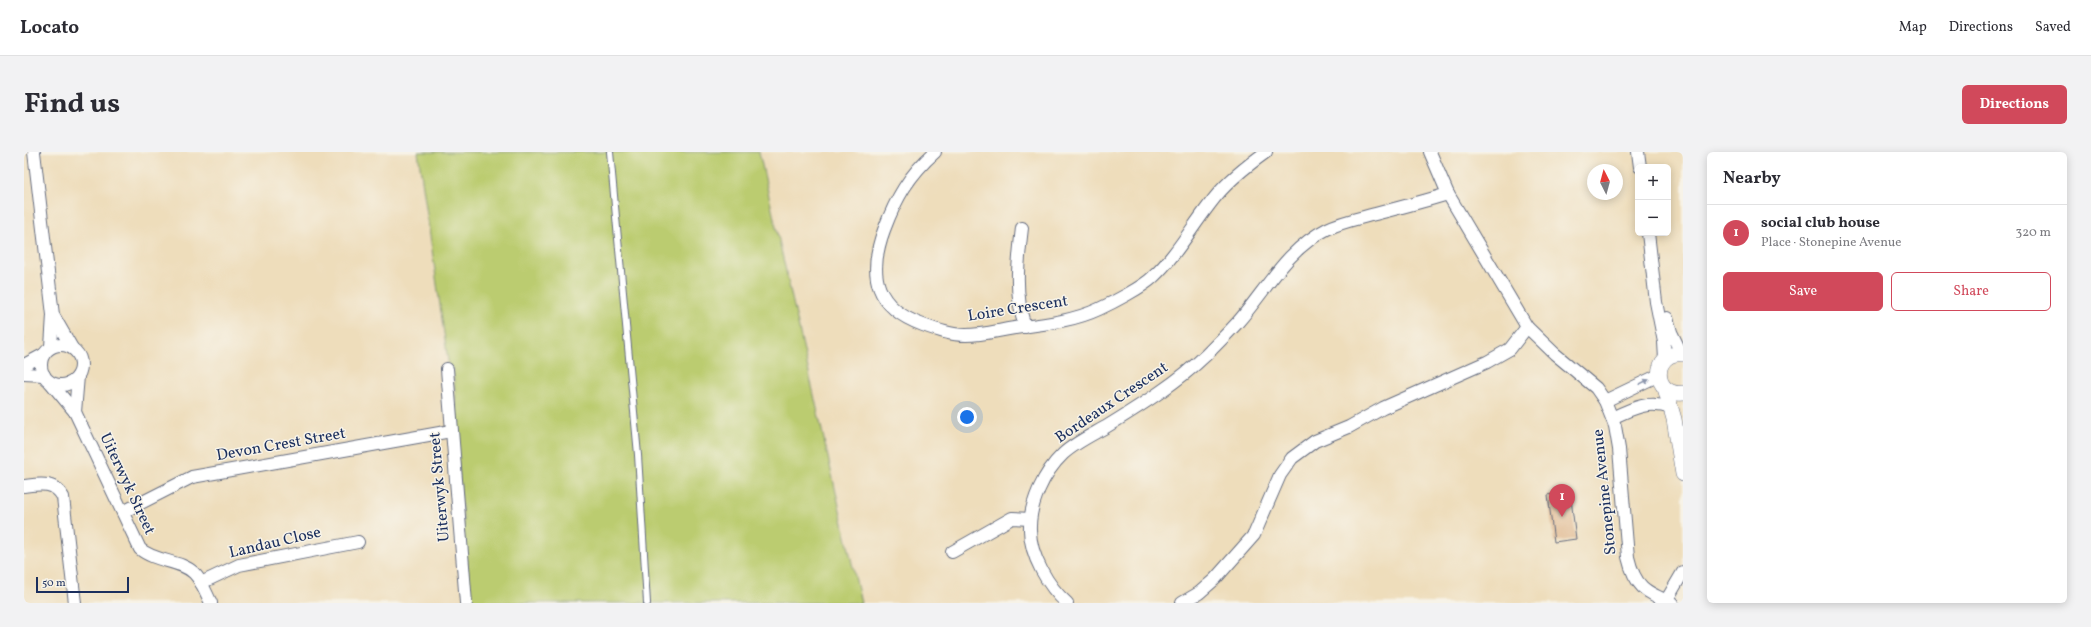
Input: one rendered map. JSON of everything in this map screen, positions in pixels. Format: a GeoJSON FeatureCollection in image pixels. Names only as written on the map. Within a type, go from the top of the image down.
{"type":"FeatureCollection","features":[{"type":"Feature","properties":{"kind":"street"},"geometry":{"type":"LineString","coordinates":[[34,152],[53,315],[47,351],[41,369],[47,379]]}},
{"type":"Feature","properties":{"kind":"street","name":"Loire Crescent"},"geometry":{"type":"LineString","coordinates":[[935,152],[908,181],[891,213],[880,240],[876,274],[882,295],[896,313],[914,322],[941,332],[967,335],[1024,327],[1064,319],[1099,309],[1153,278],[1194,227],[1216,196],[1236,174],[1266,152]]}},
{"type":"Feature","properties":{"kind":"street","name":"Stonepine Avenue"},"geometry":{"type":"LineString","coordinates":[[1430,152],[1448,194],[1527,327],[1555,354],[1596,388],[1605,401],[1612,418],[1619,449],[1628,557],[1631,570],[1638,584],[1646,592],[1669,602]]}},
{"type":"Feature","properties":{"kind":"street"},"geometry":{"type":"LineString","coordinates":[[1638,152],[1640,164]]}},
{"type":"Feature","properties":{"kind":"street","name":"Bordeaux Crescent"},"geometry":{"type":"LineString","coordinates":[[1067,603],[1060,598],[1048,580],[1033,550],[1030,530],[1030,519],[1044,480],[1051,466],[1060,456],[1086,438],[1140,406],[1205,356],[1237,323],[1294,252],[1306,242],[1326,229],[1349,220],[1448,194]]}},
{"type":"Feature","properties":{"kind":"street"},"geometry":{"type":"LineString","coordinates":[[1022,228],[1016,277],[1019,310],[1024,327]]}},
{"type":"Feature","properties":{"kind":"street"},"geometry":{"type":"LineString","coordinates":[[1648,236],[1664,342],[1665,359]]}},
{"type":"Feature","properties":{"kind":"street"},"geometry":{"type":"LineString","coordinates":[[1654,279],[1671,332],[1682,354],[1669,356],[1661,364],[1662,381],[1671,408],[1682,458]]}},
{"type":"Feature","properties":{"kind":"street"},"geometry":{"type":"LineString","coordinates":[[53,315],[72,348],[78,353],[81,361],[81,369],[78,376],[75,412]]}},
{"type":"Feature","properties":{"kind":"street"},"geometry":{"type":"LineString","coordinates":[[1182,603],[1199,593],[1215,579],[1254,535],[1280,475],[1292,458],[1315,441],[1349,427],[1383,408],[1487,362],[1510,349],[1527,327]]}},
{"type":"Feature","properties":{"kind":"street"},"geometry":{"type":"LineString","coordinates":[[24,365],[58,345],[72,348]]}},
{"type":"Feature","properties":{"kind":"street","name":"Uiterwyk Street"},"geometry":{"type":"LineString","coordinates":[[447,369],[466,603]]}},
{"type":"Feature","properties":{"kind":"street"},"geometry":{"type":"LineString","coordinates":[[24,374],[47,379],[60,385],[70,383],[78,376]]}},
{"type":"Feature","properties":{"kind":"street","name":"Uiterwyk Street"},"geometry":{"type":"LineString","coordinates":[[47,379],[75,412],[138,546],[144,552],[191,570],[201,583],[211,603]]}},
{"type":"Feature","properties":{"kind":"street"},"geometry":{"type":"LineString","coordinates":[[1605,401],[1662,381]]}},
{"type":"Feature","properties":{"kind":"street"},"geometry":{"type":"LineString","coordinates":[[1662,381],[1674,393],[1683,393]]}},
{"type":"Feature","properties":{"kind":"street"},"geometry":{"type":"LineString","coordinates":[[1612,418],[1648,404],[1662,404],[1671,408]]}},
{"type":"Feature","properties":{"kind":"street","name":"Devon Crest Street"},"geometry":{"type":"LineString","coordinates":[[123,512],[192,477],[451,431]]}},
{"type":"Feature","properties":{"kind":"street"},"geometry":{"type":"LineString","coordinates":[[1683,438],[1683,474]]}},
{"type":"Feature","properties":{"kind":"street"},"geometry":{"type":"LineString","coordinates":[[24,486],[47,484],[56,488],[64,502],[75,603]]}},
{"type":"Feature","properties":{"kind":"street"},"geometry":{"type":"LineString","coordinates":[[952,552],[979,538],[1008,520],[1018,517],[1030,519]]}},
{"type":"Feature","properties":{"kind":"street","name":"Landau Close"},"geometry":{"type":"LineString","coordinates":[[201,583],[239,564],[358,542]]}},
{"type":"Feature","properties":{"kind":"street"},"geometry":{"type":"LineString","coordinates":[[1669,602],[1683,572]]}},
{"type":"Feature","properties":{"kind":"lane"},"geometry":{"type":"LineString","coordinates":[[610,152],[638,455],[647,603]]}},
{"type":"Feature","properties":{"kind":"green space"},"geometry":{"type":"Polygon","coordinates":[[[418,152],[759,152],[861,603],[471,603],[457,453],[457,415],[453,369],[449,368],[418,152]]]}},
{"type":"Feature","properties":{"kind":"building"},"geometry":{"type":"Polygon","coordinates":[[[1570,491],[1576,539],[1554,542],[1548,495],[1570,491]]]}},
{"type":"Feature","properties":{"kind":"place","name":"social club house"},"geometry":{"type":"Point","coordinates":[1562,517]}}]}
